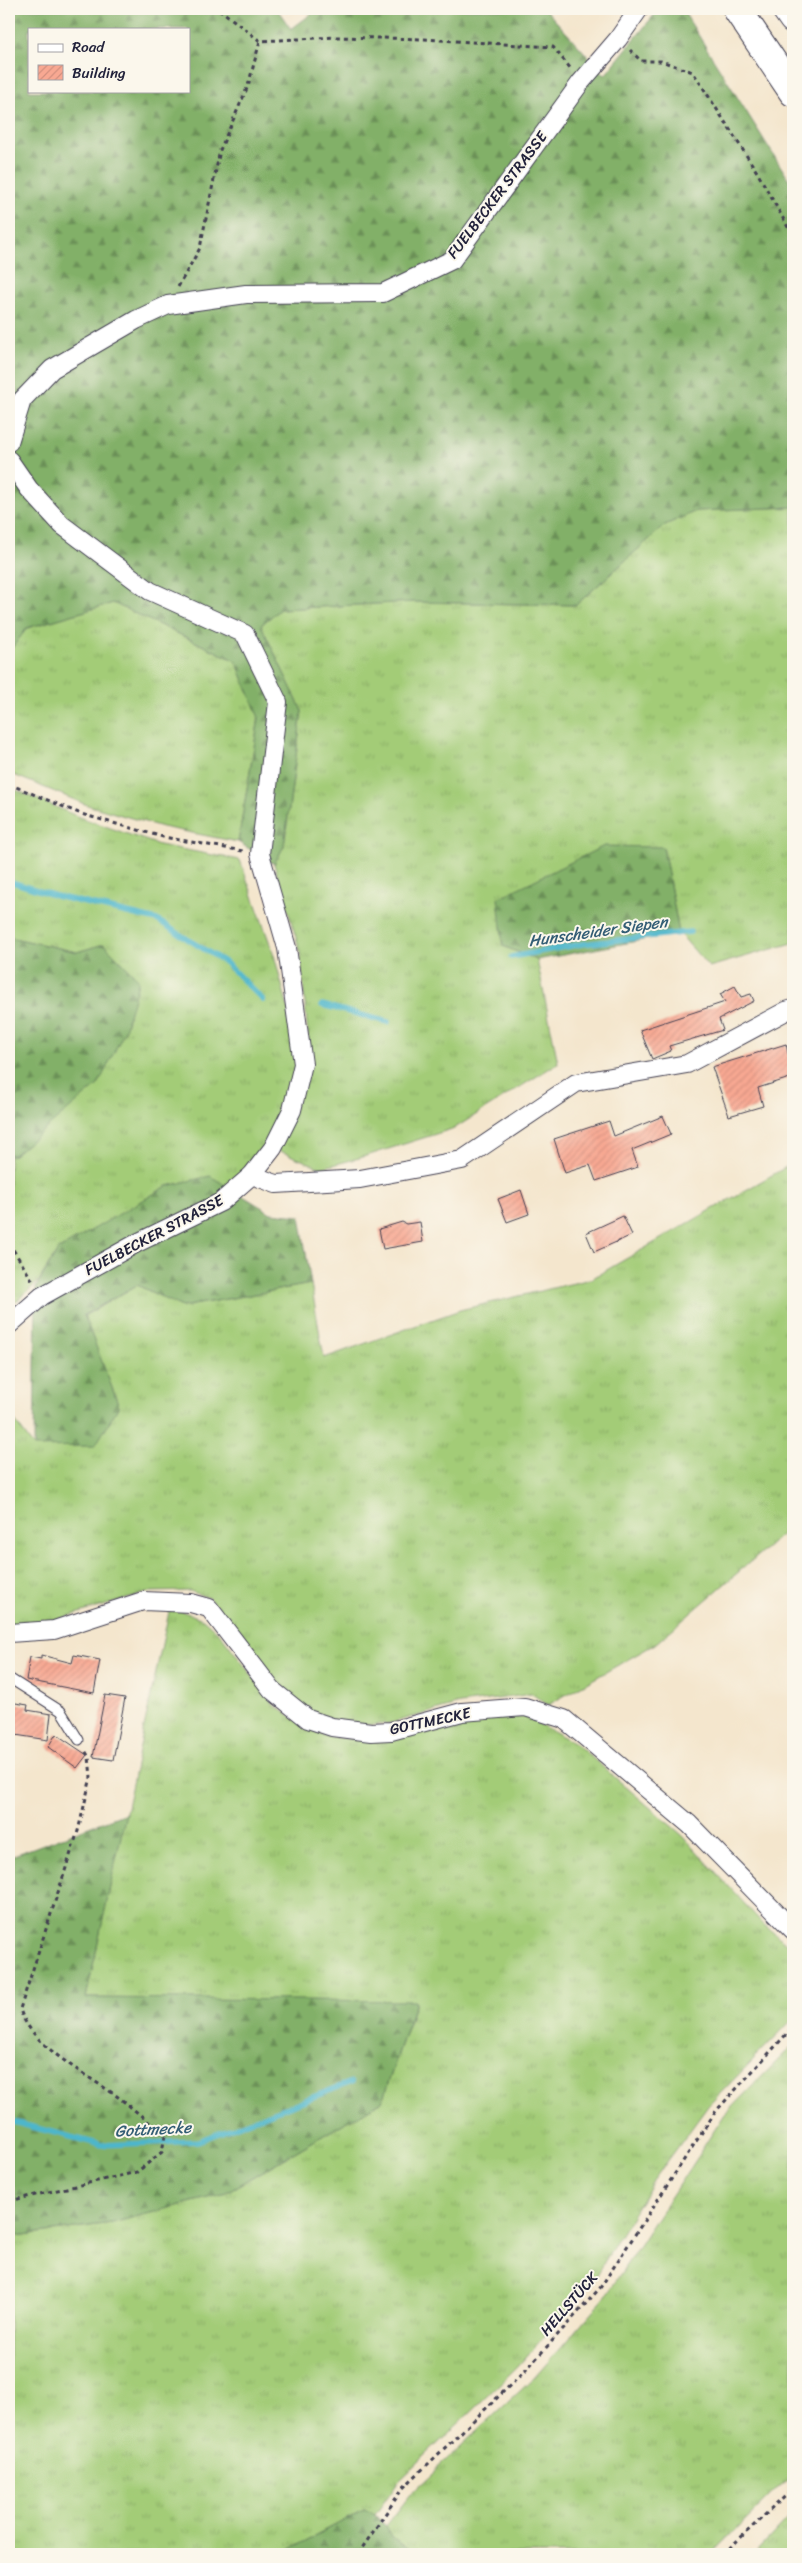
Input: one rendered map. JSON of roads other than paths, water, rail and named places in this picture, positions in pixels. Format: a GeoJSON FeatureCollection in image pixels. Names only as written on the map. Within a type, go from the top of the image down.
{"type":"FeatureCollection","features":[{"type":"Feature","properties":{"kind":"highway"},"geometry":{"type":"LineString","coordinates":[[737,9],[793,92]]}},
{"type":"Feature","properties":{"kind":"highway"},"geometry":{"type":"LineString","coordinates":[[786,9],[793,19]]}},
{"type":"Feature","properties":{"kind":"street","name":"FUELBECKER STRASSE"},"geometry":{"type":"LineString","coordinates":[[9,442],[22,400],[52,369],[136,320],[168,304],[246,294],[383,293],[452,260],[581,82],[618,39],[637,11]]}},
{"type":"Feature","properties":{"kind":"street","name":"FUELBECKER STRASSE"},"geometry":{"type":"LineString","coordinates":[[9,460],[29,489],[62,525],[150,591],[245,634],[278,702],[260,854],[287,948],[303,1064],[292,1110],[273,1148],[252,1176],[221,1202],[137,1243],[42,1296],[9,1325]]}},
{"type":"Feature","properties":{"kind":"street"},"geometry":{"type":"LineString","coordinates":[[252,1176],[276,1184],[360,1179],[462,1160],[576,1083],[687,1064],[793,1009]]}},
{"type":"Feature","properties":{"kind":"street","name":"GOTTMECKE"},"geometry":{"type":"LineString","coordinates":[[9,1634],[54,1630],[144,1600],[191,1603],[209,1608],[272,1690],[308,1719],[332,1727],[371,1732],[391,1731],[462,1712],[525,1707],[564,1719],[689,1824],[793,1930]]}},
{"type":"Feature","properties":{"kind":"lane"},"geometry":{"type":"LineString","coordinates":[[9,1678],[61,1712],[79,1740]]}},
{"type":"Feature","properties":{"kind":"waterway","name":"Hunscheider Siepen"},"geometry":{"type":"LineString","coordinates":[[9,881],[56,896],[157,920],[226,963],[263,1000]]}},
{"type":"Feature","properties":{"kind":"waterway","name":"Hunscheider Siepen"},"geometry":{"type":"LineString","coordinates":[[511,957],[582,944],[690,932]]}},
{"type":"Feature","properties":{"kind":"waterway","name":"Hunscheider Siepen"},"geometry":{"type":"LineString","coordinates":[[322,1005],[388,1022]]}},
{"type":"Feature","properties":{"kind":"waterway","name":"Gottmecke"},"geometry":{"type":"LineString","coordinates":[[9,2121],[102,2145],[198,2141],[352,2082]]}}]}
